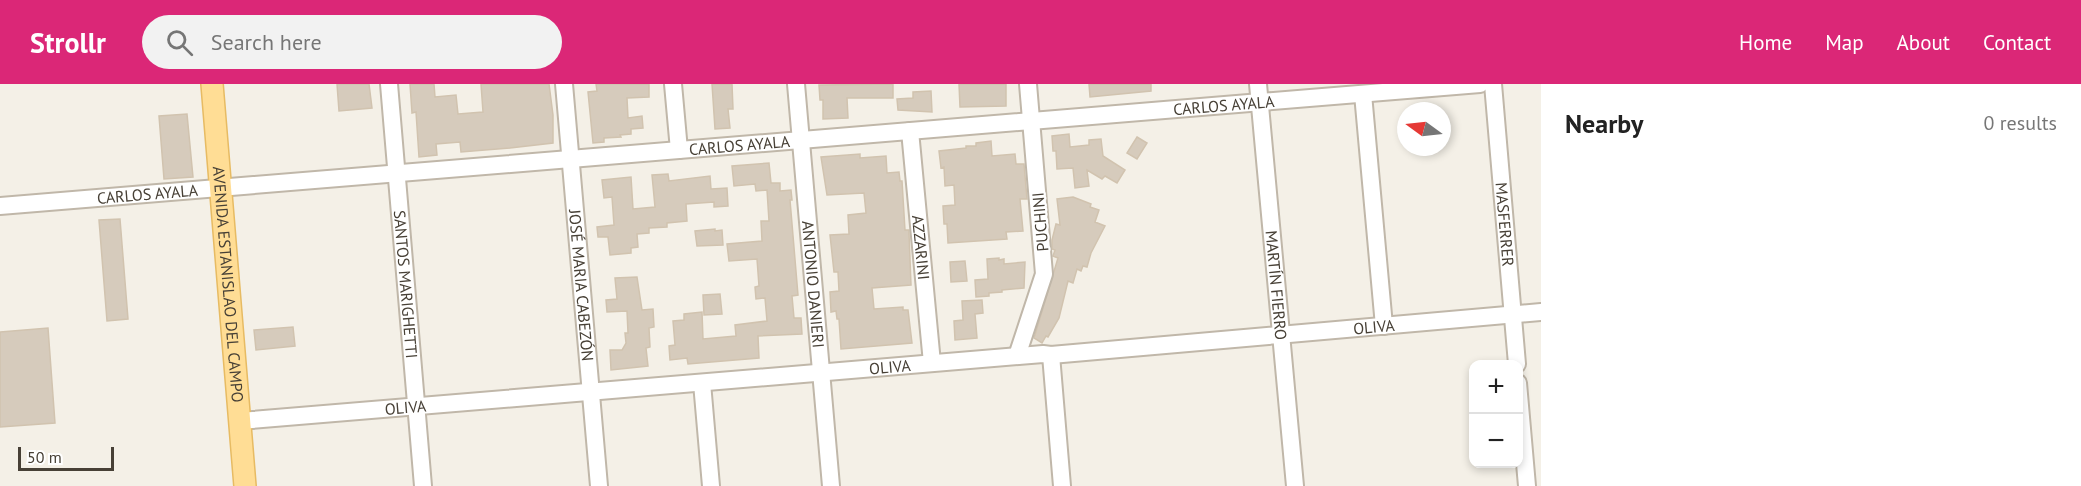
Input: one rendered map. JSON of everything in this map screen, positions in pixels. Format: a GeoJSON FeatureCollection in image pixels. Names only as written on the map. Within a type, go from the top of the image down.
{"type":"FeatureCollection","features":[{"type":"Feature","properties":{"kind":"main road","name":"AVENIDA ESTANISLAO DEL CAMPO"},"geometry":{"type":"LineString","coordinates":[[212,84],[246,486]]}},
{"type":"Feature","properties":{"kind":"street","name":"SANTOS MARIGHETTI"},"geometry":{"type":"LineString","coordinates":[[388,84],[423,486]]}},
{"type":"Feature","properties":{"kind":"street","name":"JOSÉ MARIA CABEZÓN"},"geometry":{"type":"LineString","coordinates":[[564,84],[599,486]]}},
{"type":"Feature","properties":{"kind":"street"},"geometry":{"type":"LineString","coordinates":[[673,84],[679,150]]}},
{"type":"Feature","properties":{"kind":"street","name":"ANTONIO DANIERI"},"geometry":{"type":"LineString","coordinates":[[796,84],[831,486]]}},
{"type":"Feature","properties":{"kind":"street","name":"PUCHINI"},"geometry":{"type":"LineString","coordinates":[[1017,356],[1044,274],[1028,84]]}},
{"type":"Feature","properties":{"kind":"street","name":"MARTÍN FIERRO"},"geometry":{"type":"LineString","coordinates":[[1258,84],[1295,486]]}},
{"type":"Feature","properties":{"kind":"street","name":"CARLOS AYALA"},"geometry":{"type":"LineString","coordinates":[[0,206],[1259,102],[1355,91],[1480,84]]}},
{"type":"Feature","properties":{"kind":"street","name":"MASFERRER"},"geometry":{"type":"LineString","coordinates":[[1493,84],[1517,360]]}},
{"type":"Feature","properties":{"kind":"street"},"geometry":{"type":"LineString","coordinates":[[1355,91],[1384,327]]}},
{"type":"Feature","properties":{"kind":"street","name":"AZZARINI"},"geometry":{"type":"LineString","coordinates":[[910,131],[932,363]]}},
{"type":"Feature","properties":{"kind":"street","name":"OLIVA"},"geometry":{"type":"LineString","coordinates":[[240,421],[1280,336],[1541,312]]}},
{"type":"Feature","properties":{"kind":"street"},"geometry":{"type":"LineString","coordinates":[[1051,355],[1062,486]]}},
{"type":"Feature","properties":{"kind":"street"},"geometry":{"type":"LineString","coordinates":[[702,383],[711,486]]}},
{"type":"Feature","properties":{"kind":"street"},"geometry":{"type":"LineString","coordinates":[[1521,414],[1527,486]]}},
{"type":"Feature","properties":{"kind":"building"},"geometry":{"type":"Polygon","coordinates":[[[337,84],[369,84],[372,108],[339,111],[337,84]]]}},
{"type":"Feature","properties":{"kind":"building"},"geometry":{"type":"Polygon","coordinates":[[[410,84],[434,84],[435,97],[456,95],[458,114],[483,112],[481,84],[549,84],[553,115],[553,143],[461,152],[460,142],[436,144],[437,155],[419,157],[416,112],[412,113],[410,84]]]}},
{"type":"Feature","properties":{"kind":"building"},"geometry":{"type":"Polygon","coordinates":[[[596,84],[649,84],[649,97],[627,98],[628,118],[642,116],[643,128],[631,129],[631,134],[604,138],[604,142],[593,143],[588,92],[597,91],[596,84]]]}},
{"type":"Feature","properties":{"kind":"building"},"geometry":{"type":"Polygon","coordinates":[[[712,84],[732,84],[733,109],[728,109],[730,128],[715,129],[712,84]]]}},
{"type":"Feature","properties":{"kind":"building"},"geometry":{"type":"Polygon","coordinates":[[[893,84],[893,98],[847,98],[848,118],[823,119],[823,100],[820,100],[819,85],[893,84]]]}},
{"type":"Feature","properties":{"kind":"building"},"geometry":{"type":"Polygon","coordinates":[[[959,84],[1006,84],[1006,106],[960,107],[959,84]]]}},
{"type":"Feature","properties":{"kind":"building"},"geometry":{"type":"Polygon","coordinates":[[[1089,84],[1151,84],[1151,91],[1090,97],[1089,84]]]}},
{"type":"Feature","properties":{"kind":"building"},"geometry":{"type":"Polygon","coordinates":[[[931,91],[932,112],[898,110],[897,99],[913,98],[913,92],[931,91]]]}},
{"type":"Feature","properties":{"kind":"building"},"geometry":{"type":"Polygon","coordinates":[[[187,114],[193,177],[164,179],[159,116],[187,114]]]}},
{"type":"Feature","properties":{"kind":"building"},"geometry":{"type":"Polygon","coordinates":[[[1069,134],[1070,147],[1089,145],[1089,140],[1101,139],[1103,156],[1125,170],[1117,183],[1105,176],[1102,179],[1087,170],[1089,186],[1075,188],[1073,168],[1057,169],[1056,151],[1053,151],[1052,136],[1069,134]]]}},
{"type":"Feature","properties":{"kind":"building"},"geometry":{"type":"Polygon","coordinates":[[[1137,137],[1147,143],[1137,159],[1127,153],[1137,137]]]}},
{"type":"Feature","properties":{"kind":"building"},"geometry":{"type":"Polygon","coordinates":[[[991,141],[992,156],[1015,154],[1016,164],[1024,164],[1027,199],[1020,199],[1023,231],[1006,232],[1007,239],[948,243],[943,206],[955,205],[954,185],[945,186],[944,167],[941,168],[939,151],[966,148],[966,146],[976,146],[976,143],[991,141]]]}},
{"type":"Feature","properties":{"kind":"building"},"geometry":{"type":"Polygon","coordinates":[[[860,154],[860,158],[886,156],[887,173],[899,172],[900,181],[902,181],[905,230],[909,230],[911,285],[872,288],[874,309],[903,307],[903,310],[908,310],[912,343],[841,349],[839,319],[837,319],[836,311],[831,312],[830,292],[839,291],[838,272],[834,272],[830,235],[849,234],[848,215],[866,213],[864,193],[827,195],[821,157],[860,154]]]}},
{"type":"Feature","properties":{"kind":"building"},"geometry":{"type":"Polygon","coordinates":[[[769,163],[771,183],[780,183],[780,191],[791,190],[798,295],[792,296],[794,318],[801,318],[802,334],[758,336],[759,358],[688,364],[687,358],[670,360],[669,346],[675,345],[673,321],[684,320],[684,314],[702,312],[703,339],[736,336],[735,325],[767,321],[765,298],[756,299],[755,287],[759,286],[757,259],[729,261],[727,244],[762,241],[761,221],[769,221],[767,190],[756,191],[755,184],[734,186],[732,166],[769,163]]]}},
{"type":"Feature","properties":{"kind":"building"},"geometry":{"type":"Polygon","coordinates":[[[668,174],[669,181],[710,176],[711,189],[727,188],[728,206],[714,207],[714,202],[686,204],[687,221],[667,223],[667,227],[649,228],[649,233],[637,234],[638,247],[631,248],[631,253],[610,255],[608,237],[598,237],[597,227],[614,225],[612,197],[604,198],[602,180],[631,177],[633,209],[655,207],[652,175],[668,174]]]}},
{"type":"Feature","properties":{"kind":"building"},"geometry":{"type":"Polygon","coordinates":[[[1073,197],[1099,210],[1095,222],[1105,226],[1091,253],[1087,267],[1083,266],[1081,271],[1077,269],[1073,283],[1068,281],[1059,318],[1042,343],[1034,338],[1058,258],[1053,256],[1055,250],[1052,249],[1056,224],[1060,225],[1057,199],[1073,197]]]}},
{"type":"Feature","properties":{"kind":"building"},"geometry":{"type":"Polygon","coordinates":[[[120,219],[128,319],[107,321],[99,220],[120,219]]]}},
{"type":"Feature","properties":{"kind":"building"},"geometry":{"type":"Polygon","coordinates":[[[715,229],[715,231],[722,230],[723,245],[697,246],[695,231],[715,229]]]}},
{"type":"Feature","properties":{"kind":"building"},"geometry":{"type":"Polygon","coordinates":[[[999,258],[999,260],[1004,259],[1004,264],[1025,262],[1024,288],[1002,290],[1002,292],[989,293],[989,296],[976,297],[975,280],[988,279],[987,259],[999,258]]]}},
{"type":"Feature","properties":{"kind":"building"},"geometry":{"type":"Polygon","coordinates":[[[965,261],[967,281],[951,282],[950,262],[965,261]]]}},
{"type":"Feature","properties":{"kind":"building"},"geometry":{"type":"Polygon","coordinates":[[[637,277],[642,310],[653,309],[654,327],[649,328],[650,347],[646,348],[648,366],[611,370],[610,350],[622,350],[626,343],[627,311],[607,312],[606,300],[617,299],[615,278],[637,277]]]}},
{"type":"Feature","properties":{"kind":"building"},"geometry":{"type":"Polygon","coordinates":[[[720,294],[722,314],[704,315],[703,295],[720,294]]]}},
{"type":"Feature","properties":{"kind":"building"},"geometry":{"type":"Polygon","coordinates":[[[982,300],[983,313],[975,314],[977,338],[955,340],[954,321],[963,320],[962,301],[982,300]]]}},
{"type":"Feature","properties":{"kind":"building"},"geometry":{"type":"Polygon","coordinates":[[[293,327],[295,346],[256,350],[254,330],[293,327]]]}},
{"type":"Feature","properties":{"kind":"building"},"geometry":{"type":"Polygon","coordinates":[[[48,328],[55,423],[0,427],[0,332],[48,328]]]}}]}
